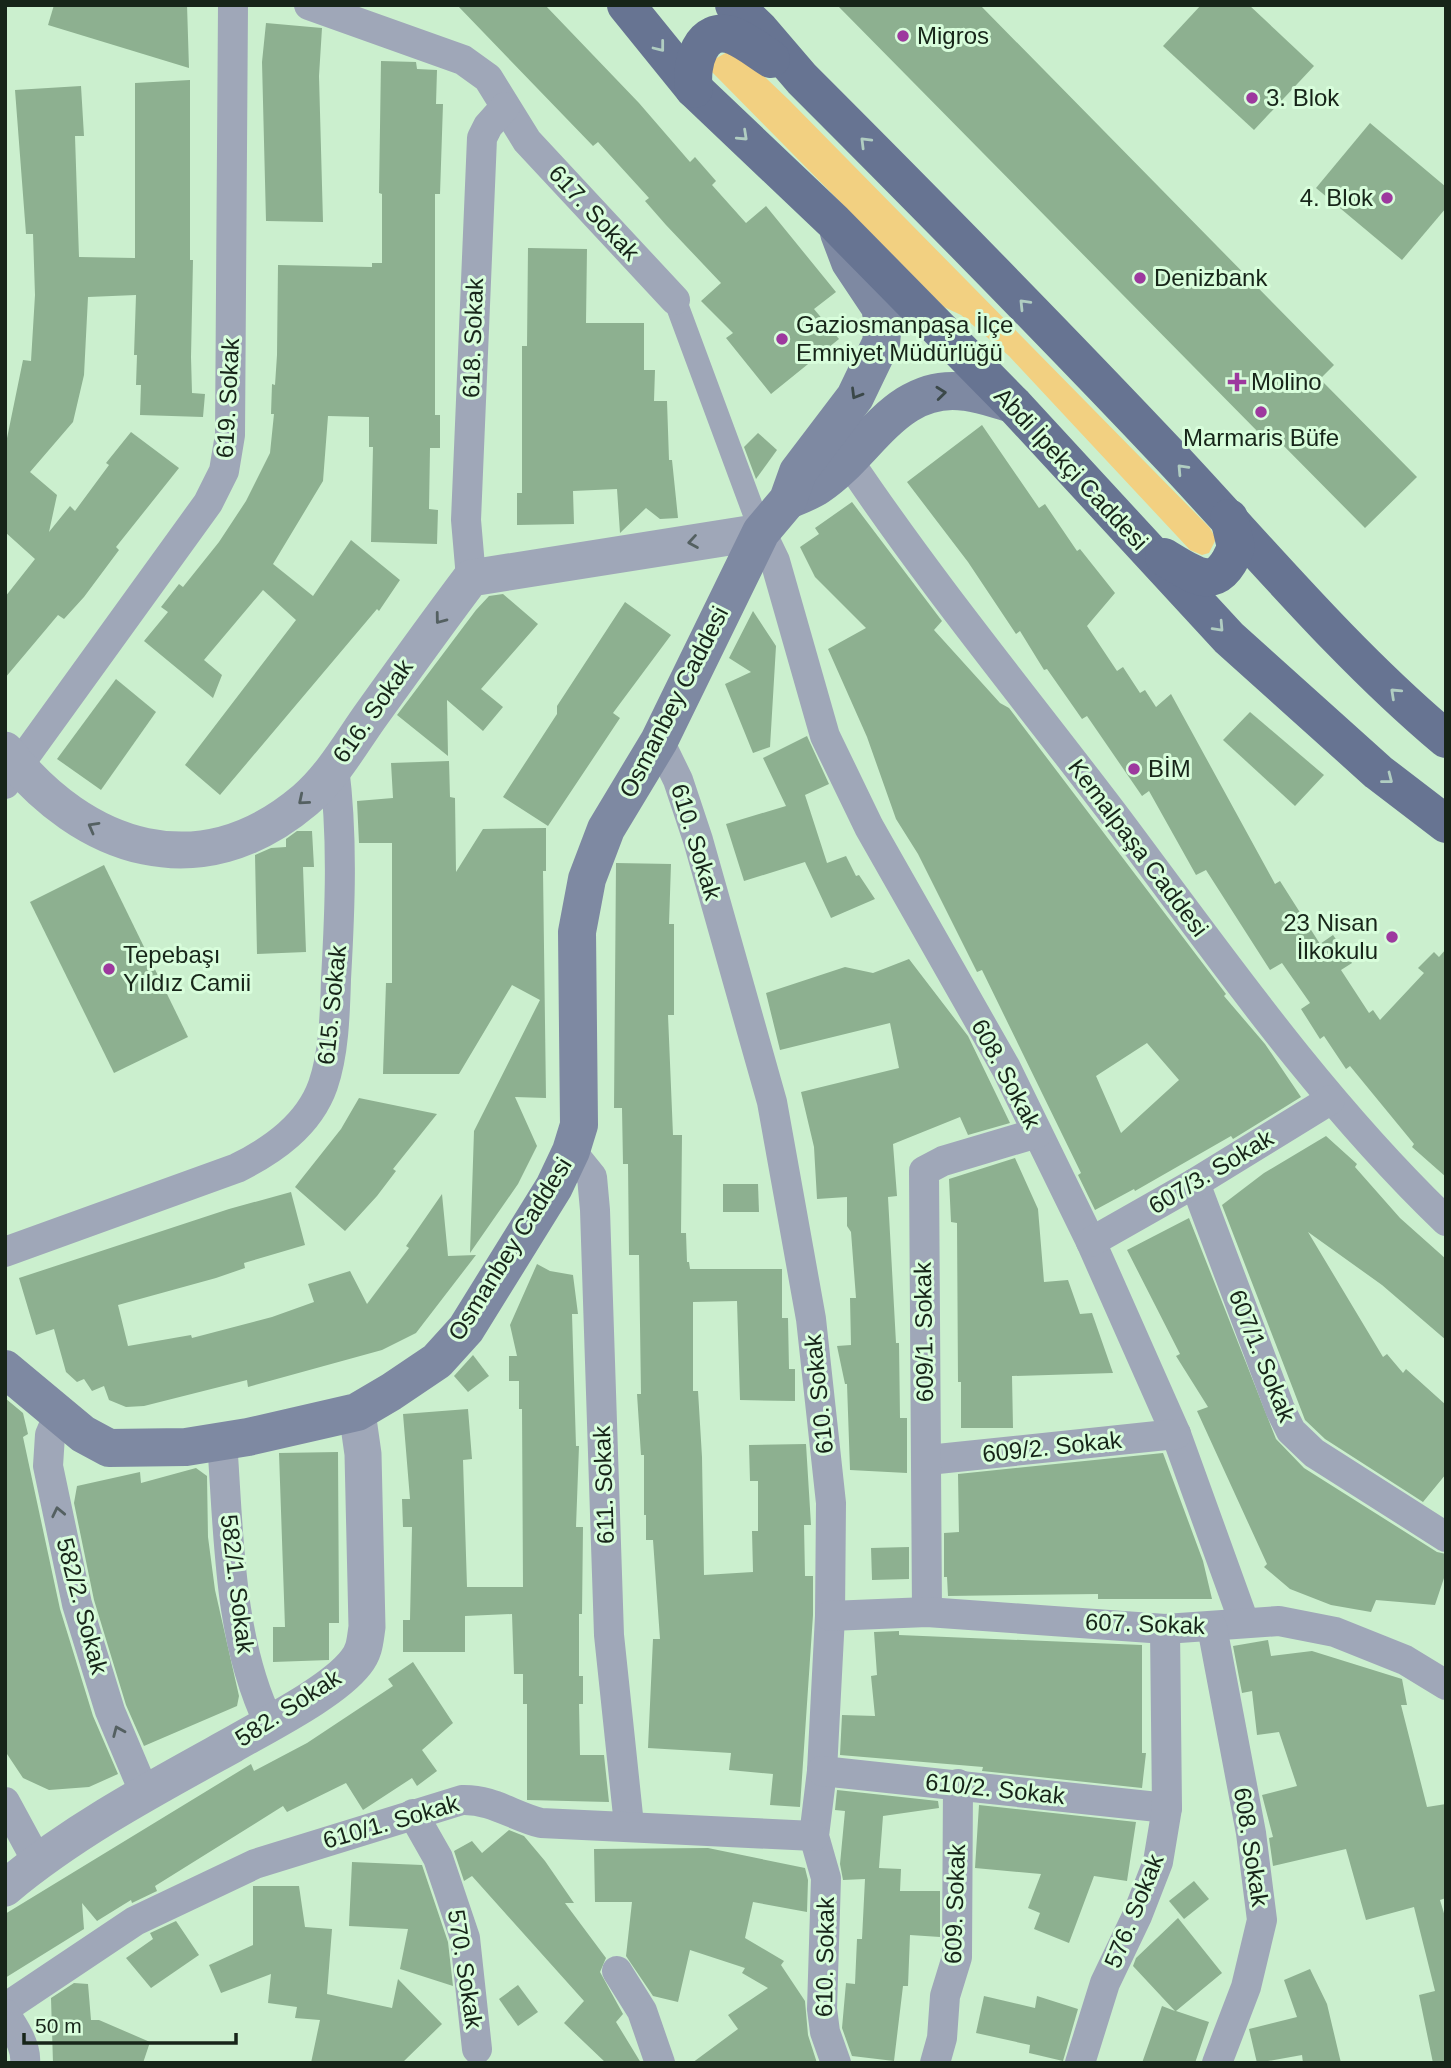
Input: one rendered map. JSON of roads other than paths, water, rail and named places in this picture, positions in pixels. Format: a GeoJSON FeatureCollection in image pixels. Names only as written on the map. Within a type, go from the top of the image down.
{"type":"FeatureCollection","features":[{"type":"Feature","properties":{"kind":"main road","name":"Abdi İpekçi Caddesi"},"geometry":{"type":"LineString","coordinates":[[626,5],[694,89],[834,222],[1013,404],[1229,638],[1378,772],[1446,824]]}},
{"type":"Feature","properties":{"kind":"main road"},"geometry":{"type":"LineString","coordinates":[[734,5],[760,30],[802,79],[1018,298],[1380,678],[1446,739]]}},
{"type":"Feature","properties":{"kind":"main road"},"geometry":{"type":"LineString","coordinates":[[694,89],[691,70],[695,57],[703,42],[719,35],[733,36],[802,79]]}},
{"type":"Feature","properties":{"kind":"main road"},"geometry":{"type":"LineString","coordinates":[[788,500],[798,472],[855,397],[881,343],[883,323],[880,307],[850,262],[834,222]]}},
{"type":"Feature","properties":{"kind":"main road"},"geometry":{"type":"LineString","coordinates":[[788,500],[817,487],[901,406],[918,397],[940,391],[965,391],[1013,404]]}},
{"type":"Feature","properties":{"kind":"main road","name":"Osmanbey Caddesi"},"geometry":{"type":"LineString","coordinates":[[5,1369],[83,1434],[109,1448],[152,1450],[222,1441],[357,1412],[437,1360],[466,1329],[554,1187],[571,1151],[579,1125],[577,932],[587,878],[606,829],[659,741],[761,532],[788,500]]}},
{"type":"Feature","properties":{"kind":"main road"},"geometry":{"type":"LineString","coordinates":[[1138,542],[1190,575],[1209,578],[1220,574],[1236,547],[1229,519]]}},
{"type":"Feature","properties":{"kind":"street","name":"619. Sokak"},"geometry":{"type":"LineString","coordinates":[[10,767],[177,549],[208,502],[224,471],[230,435],[233,5]]}},
{"type":"Feature","properties":{"kind":"street","name":"617. Sokak"},"geometry":{"type":"LineString","coordinates":[[309,5],[463,60],[488,78],[527,141],[674,300],[761,532]]}},
{"type":"Feature","properties":{"kind":"street","name":"618. Sokak"},"geometry":{"type":"LineString","coordinates":[[471,578],[466,520],[482,138],[488,125],[505,107]]}},
{"type":"Feature","properties":{"kind":"street","name":"Kemalpaşa Caddesi"},"geometry":{"type":"LineString","coordinates":[[848,460],[934,582],[1331,1100],[1446,1222]]}},
{"type":"Feature","properties":{"kind":"street"},"geometry":{"type":"LineString","coordinates":[[471,578],[761,532]]}},
{"type":"Feature","properties":{"kind":"street","name":"608. Sokak"},"geometry":{"type":"LineString","coordinates":[[761,532],[775,561],[825,736],[869,827],[1006,1068],[1091,1242],[1176,1434],[1244,1622]]}},
{"type":"Feature","properties":{"kind":"street","name":"616. Sokak"},"geometry":{"type":"LineString","coordinates":[[10,767],[51,800],[93,828],[128,844],[180,852],[226,843],[265,826],[306,799],[334,767],[471,578]]}},
{"type":"Feature","properties":{"kind":"street","name":"610. Sokak"},"geometry":{"type":"LineString","coordinates":[[659,741],[678,780],[698,840],[772,1102],[811,1319],[830,1489],[830,1616],[822,1771],[814,1836],[826,1878],[822,2009],[825,2032],[836,2063]]}},
{"type":"Feature","properties":{"kind":"street","name":"615. Sokak"},"geometry":{"type":"LineString","coordinates":[[5,1252],[237,1168],[272,1150],[299,1124],[323,1086],[335,1013],[340,813],[334,767]]}},
{"type":"Feature","properties":{"kind":"street","name":"607/3. Sokak"},"geometry":{"type":"LineString","coordinates":[[1091,1242],[1195,1183],[1331,1100]]}},
{"type":"Feature","properties":{"kind":"street","name":"609/1. Sokak"},"geometry":{"type":"LineString","coordinates":[[927,1612],[924,1171],[943,1161],[1037,1133]]}},
{"type":"Feature","properties":{"kind":"street","name":"611. Sokak"},"geometry":{"type":"LineString","coordinates":[[571,1151],[592,1177],[595,1210],[609,1635],[629,1825]]}},
{"type":"Feature","properties":{"kind":"street","name":"607/1. Sokak"},"geometry":{"type":"LineString","coordinates":[[1195,1183],[1280,1409],[1291,1431],[1314,1453],[1446,1537]]}},
{"type":"Feature","properties":{"kind":"street","name":"582. Sokak"},"geometry":{"type":"LineString","coordinates":[[5,1888],[37,1861],[145,1794],[270,1723],[334,1682],[356,1663],[365,1649],[363,1454],[357,1412]]}},
{"type":"Feature","properties":{"kind":"street","name":"582/2. Sokak"},"geometry":{"type":"LineString","coordinates":[[59,1414],[50,1435],[48,1465],[77,1604],[110,1711],[145,1794]]}},
{"type":"Feature","properties":{"kind":"street","name":"609/2. Sokak"},"geometry":{"type":"LineString","coordinates":[[928,1460],[1176,1434]]}},
{"type":"Feature","properties":{"kind":"street","name":"582/1. Sokak"},"geometry":{"type":"LineString","coordinates":[[222,1441],[240,1632],[252,1689],[270,1723]]}},
{"type":"Feature","properties":{"kind":"street","name":"607. Sokak"},"geometry":{"type":"LineString","coordinates":[[830,1616],[927,1612],[1165,1629],[1279,1621],[1335,1632],[1405,1660],[1444,1693]]}},
{"type":"Feature","properties":{"kind":"street","name":"608. Sokak"},"geometry":{"type":"LineString","coordinates":[[1212,1627],[1251,1833],[1262,1920],[1246,1987],[1217,2063]]}},
{"type":"Feature","properties":{"kind":"street","name":"576. Sokak"},"geometry":{"type":"LineString","coordinates":[[1080,2063],[1105,1983],[1137,1916],[1158,1862],[1167,1808],[1165,1629]]}},
{"type":"Feature","properties":{"kind":"street","name":"610/2. Sokak"},"geometry":{"type":"LineString","coordinates":[[822,1771],[1167,1808]]}},
{"type":"Feature","properties":{"kind":"street","name":"609. Sokak"},"geometry":{"type":"LineString","coordinates":[[935,2063],[942,2038],[945,1996],[957,1957],[958,1784]]}},
{"type":"Feature","properties":{"kind":"street","name":"610/1. Sokak"},"geometry":{"type":"LineString","coordinates":[[5,2008],[135,1921],[254,1864],[462,1800],[480,1799],[522,1819],[541,1823],[629,1825],[814,1836]]}},
{"type":"Feature","properties":{"kind":"street"},"geometry":{"type":"LineString","coordinates":[[5,1802],[37,1861]]}},
{"type":"Feature","properties":{"kind":"street","name":"570. Sokak"},"geometry":{"type":"LineString","coordinates":[[413,1814],[442,1869],[465,1938],[477,2049]]}},
{"type":"Feature","properties":{"kind":"street"},"geometry":{"type":"LineString","coordinates":[[617,1971],[642,2011],[660,2063]]}},
{"type":"Feature","properties":{"kind":"street"},"geometry":{"type":"LineString","coordinates":[[5,2014],[18,2036],[25,2063]]}},
{"type":"Feature","properties":{"kind":"place","name":"Migros"},"geometry":{"type":"Point","coordinates":[903,36]}},
{"type":"Feature","properties":{"kind":"place","name":"3. Blok"},"geometry":{"type":"Point","coordinates":[1252,98]}},
{"type":"Feature","properties":{"kind":"place","name":"4. Blok"},"geometry":{"type":"Point","coordinates":[1387,198]}},
{"type":"Feature","properties":{"kind":"place","name":"Denizbank"},"geometry":{"type":"Point","coordinates":[1140,278]}},
{"type":"Feature","properties":{"kind":"place","name":"Gaziosmanpaşa İlçe Emniyet Müdürlüğü"},"geometry":{"type":"Point","coordinates":[782,339]}},
{"type":"Feature","properties":{"kind":"place","name":"Molino"},"geometry":{"type":"Point","coordinates":[1237,382]}},
{"type":"Feature","properties":{"kind":"place","name":"Marmaris Büfe"},"geometry":{"type":"Point","coordinates":[1261,412]}},
{"type":"Feature","properties":{"kind":"place","name":"BİM"},"geometry":{"type":"Point","coordinates":[1134,769]}},
{"type":"Feature","properties":{"kind":"place","name":"23 Nisan İlkokulu"},"geometry":{"type":"Point","coordinates":[1392,937]}},
{"type":"Feature","properties":{"kind":"place","name":"Tepebaşı Yıldız Camii"},"geometry":{"type":"Point","coordinates":[109,969]}}]}
